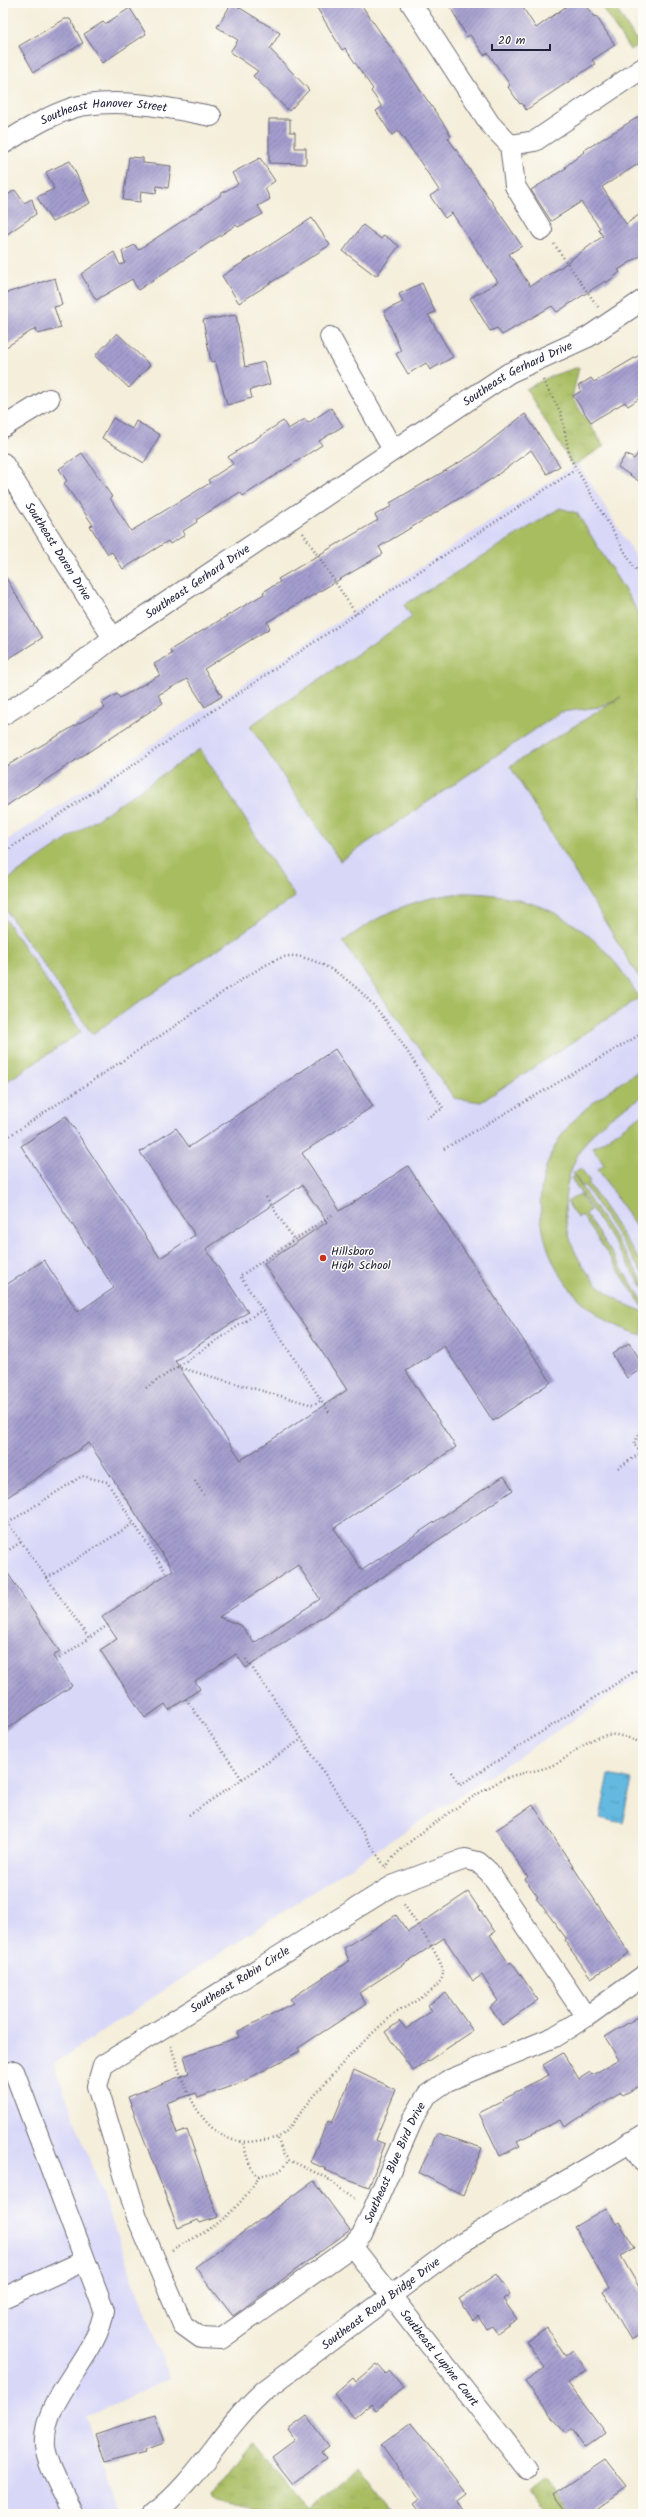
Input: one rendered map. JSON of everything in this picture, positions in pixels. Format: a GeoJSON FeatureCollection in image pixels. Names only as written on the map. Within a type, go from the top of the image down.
{"type":"FeatureCollection","features":[{"type":"Feature","properties":{"kind":"street"},"geometry":{"type":"LineString","coordinates":[[411,3],[490,124],[510,145],[515,186],[542,230]]}},
{"type":"Feature","properties":{"kind":"street"},"geometry":{"type":"LineString","coordinates":[[510,145],[535,141],[643,68]]}},
{"type":"Feature","properties":{"kind":"street","name":"Southeast Hanover Street"},"geometry":{"type":"LineString","coordinates":[[3,144],[47,119],[85,105],[142,104],[211,116]]}},
{"type":"Feature","properties":{"kind":"street","name":"Southeast Gerhard Drive"},"geometry":{"type":"LineString","coordinates":[[6,706],[64,676],[114,638],[509,373],[588,337],[643,300]]}},
{"type":"Feature","properties":{"kind":"street"},"geometry":{"type":"LineString","coordinates":[[330,337],[393,450]]}},
{"type":"Feature","properties":{"kind":"street"},"geometry":{"type":"LineString","coordinates":[[3,427],[49,399]]}},
{"type":"Feature","properties":{"kind":"street","name":"Southeast Daren Drive"},"geometry":{"type":"LineString","coordinates":[[3,464],[114,638]]}},
{"type":"Feature","properties":{"kind":"street","name":"Southeast Robin Circle"},"geometry":{"type":"LineString","coordinates":[[201,2338],[184,2325],[137,2217],[96,2086],[103,2065],[392,1886],[465,1859],[478,1862],[489,1872],[586,2017]]}},
{"type":"Feature","properties":{"kind":"street","name":"Southeast Blue Bird Drive"},"geometry":{"type":"LineString","coordinates":[[201,2338],[222,2339],[352,2246],[362,2235],[413,2118],[427,2095],[447,2081],[554,2036],[586,2017],[643,1976]]}},
{"type":"Feature","properties":{"kind":"street"},"geometry":{"type":"LineString","coordinates":[[14,2071],[84,2261],[104,2310],[102,2325],[59,2399],[46,2432],[45,2447],[49,2460],[73,2514]]}},
{"type":"Feature","properties":{"kind":"street"},"geometry":{"type":"LineString","coordinates":[[637,2139],[643,2162]]}},
{"type":"Feature","properties":{"kind":"street","name":"Southeast Rood Bridge Drive"},"geometry":{"type":"LineString","coordinates":[[153,2514],[179,2493],[251,2402],[389,2296],[461,2243],[637,2139]]}},
{"type":"Feature","properties":{"kind":"street","name":"Southeast Lupine Court"},"geometry":{"type":"LineString","coordinates":[[352,2246],[389,2296],[527,2469]]}},
{"type":"Feature","properties":{"kind":"street"},"geometry":{"type":"LineString","coordinates":[[3,2298],[84,2261]]}},
{"type":"Feature","properties":{"kind":"path"},"geometry":{"type":"LineString","coordinates":[[542,230],[549,237],[609,323]]}},
{"type":"Feature","properties":{"kind":"path"},"geometry":{"type":"LineString","coordinates":[[533,362],[561,413],[570,458],[575,470],[643,579]]}},
{"type":"Feature","properties":{"kind":"path"},"geometry":{"type":"LineString","coordinates":[[3,853],[356,614],[575,470]]}},
{"type":"Feature","properties":{"kind":"path"},"geometry":{"type":"LineString","coordinates":[[293,517],[356,614]]}},
{"type":"Feature","properties":{"kind":"path"},"geometry":{"type":"LineString","coordinates":[[3,1140],[229,989],[274,961],[288,956],[304,957],[333,970],[359,988],[377,1009],[443,1108],[425,1119]]}},
{"type":"Feature","properties":{"kind":"path"},"geometry":{"type":"LineString","coordinates":[[444,1149],[643,1033]]}},
{"type":"Feature","properties":{"kind":"path"},"geometry":{"type":"LineString","coordinates":[[266,1197],[294,1240]]}},
{"type":"Feature","properties":{"kind":"path"},"geometry":{"type":"LineString","coordinates":[[329,1412],[240,1276],[332,1215]]}},
{"type":"Feature","properties":{"kind":"path"},"geometry":{"type":"LineString","coordinates":[[146,1388],[262,1310]]}},
{"type":"Feature","properties":{"kind":"path"},"geometry":{"type":"LineString","coordinates":[[177,1367],[313,1404],[322,1400]]}},
{"type":"Feature","properties":{"kind":"path"},"geometry":{"type":"LineString","coordinates":[[618,1468],[641,1453],[634,1444],[643,1426]]}},
{"type":"Feature","properties":{"kind":"path"},"geometry":{"type":"LineString","coordinates":[[89,1638],[8,1523],[82,1476],[107,1482],[167,1574]]}},
{"type":"Feature","properties":{"kind":"path"},"geometry":{"type":"LineString","coordinates":[[195,1481],[204,1495]]}},
{"type":"Feature","properties":{"kind":"path"},"geometry":{"type":"LineString","coordinates":[[47,1578],[134,1523]]}},
{"type":"Feature","properties":{"kind":"path"},"geometry":{"type":"LineString","coordinates":[[3,1554],[21,1542]]}},
{"type":"Feature","properties":{"kind":"path"},"geometry":{"type":"LineString","coordinates":[[56,1661],[108,1625]]}},
{"type":"Feature","properties":{"kind":"path"},"geometry":{"type":"LineString","coordinates":[[166,2026],[188,2095],[200,2115],[212,2127],[228,2137],[243,2143],[278,2139],[285,2133],[337,2068],[394,2014],[438,1985],[442,1978],[441,1964],[392,1886],[386,1868],[302,1739],[246,1659]]}},
{"type":"Feature","properties":{"kind":"path"},"geometry":{"type":"LineString","coordinates":[[452,1772],[460,1785],[643,1666]]}},
{"type":"Feature","properties":{"kind":"path"},"geometry":{"type":"LineString","coordinates":[[186,1699],[242,1779]]}},
{"type":"Feature","properties":{"kind":"path"},"geometry":{"type":"LineString","coordinates":[[386,1868],[390,1859],[416,1838],[486,1789],[505,1779],[554,1765],[601,1736],[620,1736],[643,1744]]}},
{"type":"Feature","properties":{"kind":"path"},"geometry":{"type":"LineString","coordinates":[[189,1815],[302,1739]]}},
{"type":"Feature","properties":{"kind":"path"},"geometry":{"type":"LineString","coordinates":[[278,2139],[283,2154],[289,2160],[337,2185],[371,2214]]}},
{"type":"Feature","properties":{"kind":"path"},"geometry":{"type":"LineString","coordinates":[[243,2143],[252,2167],[259,2176]]}},
{"type":"Feature","properties":{"kind":"path"},"geometry":{"type":"LineString","coordinates":[[158,2265],[175,2248],[225,2218],[239,2206],[259,2176],[280,2171],[289,2160]]}},
{"type":"Feature","properties":{"kind":"shaded area","name":"Hillsboro High School"},"geometry":{"type":"Polygon","coordinates":[[[578,463],[643,568],[643,1674],[54,2063],[169,2378],[86,2417],[119,2513],[3,2514],[3,843],[578,463]]]}},
{"type":"Feature","properties":{"kind":"green space"},"geometry":{"type":"Polygon","coordinates":[[[599,3],[613,3],[635,39],[643,34],[643,42],[630,50],[599,3]]]}},
{"type":"Feature","properties":{"kind":"green space"},"geometry":{"type":"Polygon","coordinates":[[[579,367],[572,398],[604,446],[573,466],[526,389],[551,376],[579,367]]]}},
{"type":"Feature","properties":{"kind":"green space"},"geometry":{"type":"Polygon","coordinates":[[[560,508],[577,513],[643,620],[643,984],[510,766],[621,697],[599,707],[561,712],[340,861],[250,726],[412,617],[404,605],[560,508]]]}},
{"type":"Feature","properties":{"kind":"green space"},"geometry":{"type":"Polygon","coordinates":[[[200,749],[295,897],[92,1034],[3,906],[3,883],[200,749]]]}},
{"type":"Feature","properties":{"kind":"green space"},"geometry":{"type":"Polygon","coordinates":[[[464,893],[493,895],[519,900],[544,908],[567,920],[588,935],[607,953],[624,974],[639,998],[481,1102],[454,1098],[343,942],[371,923],[400,908],[430,898],[464,893]]]}},
{"type":"Feature","properties":{"kind":"green space"},"geometry":{"type":"Polygon","coordinates":[[[3,916],[81,1032],[3,1084],[3,916]]]}},
{"type":"Feature","properties":{"kind":"green space"},"geometry":{"type":"Polygon","coordinates":[[[643,1068],[643,1096],[610,1118],[596,1130],[583,1146],[571,1170],[566,1195],[566,1219],[572,1244],[583,1266],[598,1285],[619,1300],[643,1311],[643,1335],[613,1324],[588,1307],[567,1285],[552,1259],[543,1231],[540,1201],[545,1170],[558,1141],[566,1129],[596,1100],[643,1068]]]}},
{"type":"Feature","properties":{"kind":"green space"},"geometry":{"type":"Polygon","coordinates":[[[643,1114],[643,1238],[598,1169],[604,1165],[593,1148],[643,1114]]]}},
{"type":"Feature","properties":{"kind":"green space"},"geometry":{"type":"Polygon","coordinates":[[[581,1168],[590,1182],[588,1183],[643,1266],[643,1274],[585,1186],[582,1186],[573,1173],[581,1168]]]}},
{"type":"Feature","properties":{"kind":"green space"},"geometry":{"type":"Polygon","coordinates":[[[574,1176],[643,1281],[643,1287],[571,1178],[574,1176]]]}},
{"type":"Feature","properties":{"kind":"green space"},"geometry":{"type":"Polygon","coordinates":[[[580,1194],[590,1210],[586,1214],[643,1301],[643,1307],[582,1215],[577,1218],[567,1202],[580,1194]]]}},
{"type":"Feature","properties":{"kind":"green space"},"geometry":{"type":"Polygon","coordinates":[[[254,2440],[308,2511],[358,2465],[395,2514],[266,2514],[213,2501],[211,2496],[254,2440]]]}},
{"type":"Feature","properties":{"kind":"green space"},"geometry":{"type":"Polygon","coordinates":[[[543,2481],[568,2514],[545,2514],[529,2492],[543,2481]]]}},
{"type":"Feature","properties":{"kind":"water"},"geometry":{"type":"Polygon","coordinates":[[[609,1775],[632,1780],[622,1823],[600,1818],[609,1775]]]}},
{"type":"Feature","properties":{"kind":"building"},"geometry":{"type":"Polygon","coordinates":[[[232,3],[280,33],[270,49],[309,90],[289,111],[253,76],[258,71],[230,52],[238,40],[217,27],[232,3]]]}},
{"type":"Feature","properties":{"kind":"building"},"geometry":{"type":"Polygon","coordinates":[[[325,3],[360,3],[441,120],[451,136],[448,138],[522,246],[509,254],[530,286],[561,267],[603,236],[598,229],[600,228],[581,202],[551,221],[531,190],[566,168],[565,167],[584,152],[583,151],[643,114],[643,161],[602,187],[626,224],[643,212],[643,254],[618,270],[620,272],[606,283],[605,281],[557,312],[552,306],[502,335],[497,328],[490,331],[470,298],[498,282],[452,213],[445,218],[430,196],[439,190],[417,157],[398,131],[392,135],[376,111],[382,107],[371,91],[373,89],[345,48],[342,50],[317,8],[325,3]]]}},
{"type":"Feature","properties":{"kind":"building"},"geometry":{"type":"Polygon","coordinates":[[[448,3],[520,3],[536,28],[571,3],[584,3],[594,17],[596,16],[615,45],[592,60],[595,64],[526,110],[508,87],[510,85],[488,53],[484,55],[470,35],[467,37],[448,3]]]}},
{"type":"Feature","properties":{"kind":"building"},"geometry":{"type":"Polygon","coordinates":[[[130,8],[146,34],[102,63],[84,34],[103,22],[105,24],[130,8]]]}},
{"type":"Feature","properties":{"kind":"building"},"geometry":{"type":"Polygon","coordinates":[[[65,19],[70,19],[83,43],[34,72],[19,46],[65,19]]]}},
{"type":"Feature","properties":{"kind":"building"},"geometry":{"type":"Polygon","coordinates":[[[269,119],[290,119],[290,132],[295,132],[295,148],[306,148],[306,164],[269,163],[269,119]]]}},
{"type":"Feature","properties":{"kind":"building"},"geometry":{"type":"Polygon","coordinates":[[[129,157],[143,158],[143,163],[171,166],[168,188],[157,186],[156,193],[141,191],[140,202],[123,200],[129,157]]]}},
{"type":"Feature","properties":{"kind":"building"},"geometry":{"type":"Polygon","coordinates":[[[260,158],[275,181],[265,188],[270,199],[258,206],[263,214],[238,227],[236,225],[138,290],[132,279],[96,300],[81,274],[114,252],[120,265],[125,263],[122,251],[135,245],[138,250],[220,196],[220,194],[238,184],[232,173],[260,158]]]}},
{"type":"Feature","properties":{"kind":"building"},"geometry":{"type":"Polygon","coordinates":[[[70,161],[90,203],[52,222],[37,197],[54,189],[46,172],[70,161]]]}},
{"type":"Feature","properties":{"kind":"building"},"geometry":{"type":"Polygon","coordinates":[[[15,190],[24,203],[32,199],[36,214],[3,237],[3,198],[15,190]]]}},
{"type":"Feature","properties":{"kind":"building"},"geometry":{"type":"Polygon","coordinates":[[[312,218],[330,245],[239,303],[222,276],[312,218]]]}},
{"type":"Feature","properties":{"kind":"building"},"geometry":{"type":"Polygon","coordinates":[[[363,225],[381,239],[384,235],[399,246],[376,276],[343,251],[363,225]]]}},
{"type":"Feature","properties":{"kind":"building"},"geometry":{"type":"Polygon","coordinates":[[[55,278],[62,305],[54,307],[61,328],[38,334],[36,328],[3,349],[3,294],[55,278]]]}},
{"type":"Feature","properties":{"kind":"building"},"geometry":{"type":"Polygon","coordinates":[[[422,283],[435,312],[428,315],[453,357],[430,370],[426,363],[408,374],[396,354],[401,351],[384,311],[403,302],[399,294],[422,283]]]}},
{"type":"Feature","properties":{"kind":"building"},"geometry":{"type":"Polygon","coordinates":[[[236,315],[245,367],[264,362],[270,384],[250,390],[252,398],[227,405],[215,361],[211,362],[203,320],[236,315]]]}},
{"type":"Feature","properties":{"kind":"building"},"geometry":{"type":"Polygon","coordinates":[[[117,333],[150,365],[129,388],[95,356],[117,333]]]}},
{"type":"Feature","properties":{"kind":"building"},"geometry":{"type":"Polygon","coordinates":[[[643,353],[643,396],[628,406],[625,402],[591,422],[573,396],[581,391],[578,386],[591,378],[594,382],[643,353]]]}},
{"type":"Feature","properties":{"kind":"building"},"geometry":{"type":"Polygon","coordinates":[[[331,408],[343,426],[319,441],[322,445],[243,496],[240,492],[196,520],[197,522],[183,531],[185,535],[170,544],[168,541],[123,569],[112,552],[108,554],[90,526],[93,525],[64,483],[67,481],[59,469],[82,453],[112,497],[110,498],[131,531],[210,483],[208,480],[233,464],[228,457],[283,421],[288,429],[305,419],[308,423],[331,408]]]}},
{"type":"Feature","properties":{"kind":"building"},"geometry":{"type":"Polygon","coordinates":[[[525,414],[560,466],[547,474],[531,450],[493,478],[379,547],[383,554],[267,622],[270,628],[204,669],[222,696],[205,707],[187,679],[158,695],[163,703],[3,808],[3,768],[105,708],[102,703],[117,694],[120,698],[160,675],[154,664],[172,654],[170,650],[264,594],[263,592],[280,582],[278,579],[378,520],[375,515],[392,506],[390,503],[472,455],[525,414]]]}},
{"type":"Feature","properties":{"kind":"building"},"geometry":{"type":"Polygon","coordinates":[[[113,418],[132,429],[136,421],[160,435],[144,463],[102,438],[113,418]]]}},
{"type":"Feature","properties":{"kind":"building"},"geometry":{"type":"Polygon","coordinates":[[[643,446],[643,484],[618,467],[626,454],[634,459],[643,446]]]}},
{"type":"Feature","properties":{"kind":"building"},"geometry":{"type":"Polygon","coordinates":[[[3,573],[42,638],[3,662],[3,573]]]}},
{"type":"Feature","properties":{"kind":"building"},"geometry":{"type":"Polygon","coordinates":[[[335,1049],[373,1106],[302,1153],[340,1211],[408,1166],[551,1382],[493,1421],[444,1346],[406,1371],[456,1447],[334,1528],[362,1570],[504,1476],[513,1490],[246,1668],[236,1654],[195,1681],[200,1689],[169,1710],[165,1704],[145,1718],[100,1650],[117,1639],[102,1617],[173,1570],[89,1443],[3,1500],[3,1287],[44,1260],[78,1312],[114,1288],[21,1146],[66,1116],[160,1258],[195,1235],[140,1152],[176,1128],[189,1147],[335,1049]],[[302,1185],[206,1249],[248,1312],[175,1361],[241,1460],[347,1390],[264,1264],[327,1222],[302,1185]],[[298,1565],[219,1617],[242,1626],[254,1643],[320,1599],[298,1565]]]}},
{"type":"Feature","properties":{"kind":"building"},"geometry":{"type":"Polygon","coordinates":[[[629,1343],[643,1364],[643,1368],[627,1378],[612,1354],[629,1343]]]}},
{"type":"Feature","properties":{"kind":"building"},"geometry":{"type":"Polygon","coordinates":[[[3,1566],[60,1652],[53,1656],[72,1686],[3,1731],[3,1566]]]}},
{"type":"Feature","properties":{"kind":"building"},"geometry":{"type":"Polygon","coordinates":[[[533,1805],[629,1953],[591,1978],[564,1940],[566,1938],[536,1898],[538,1897],[525,1879],[528,1877],[496,1830],[533,1805]]]}},
{"type":"Feature","properties":{"kind":"building"},"geometry":{"type":"Polygon","coordinates":[[[468,1892],[495,1932],[490,1935],[509,1964],[511,1962],[516,1968],[538,2000],[502,2025],[490,2007],[498,2001],[482,1975],[473,1981],[444,1938],[359,1993],[366,2004],[298,2048],[300,2051],[240,2083],[198,2098],[196,2093],[166,2103],[177,2134],[187,2130],[218,2217],[200,2223],[198,2220],[178,2228],[128,2097],[189,2073],[184,2056],[239,2037],[237,2032],[293,2003],[290,1999],[349,1961],[344,1948],[396,1915],[408,1932],[468,1892]]]}},
{"type":"Feature","properties":{"kind":"building"},"geometry":{"type":"Polygon","coordinates":[[[446,1993],[473,2031],[413,2071],[385,2032],[400,2021],[406,2029],[432,2011],[428,2005],[446,1993]]]}},
{"type":"Feature","properties":{"kind":"building"},"geometry":{"type":"Polygon","coordinates":[[[643,2014],[643,2084],[623,2095],[621,2093],[564,2127],[560,2120],[517,2141],[520,2146],[500,2156],[479,2113],[503,2101],[502,2099],[549,2075],[543,2065],[563,2053],[579,2079],[590,2072],[592,2075],[619,2060],[605,2037],[643,2014]]]}},
{"type":"Feature","properties":{"kind":"building"},"geometry":{"type":"Polygon","coordinates":[[[354,2070],[396,2090],[375,2140],[385,2144],[369,2187],[324,2170],[326,2169],[310,2162],[328,2121],[332,2123],[354,2070]]]}},
{"type":"Feature","properties":{"kind":"building"},"geometry":{"type":"Polygon","coordinates":[[[437,2133],[482,2148],[463,2195],[419,2173],[437,2133]]]}},
{"type":"Feature","properties":{"kind":"building"},"geometry":{"type":"Polygon","coordinates":[[[314,2181],[350,2230],[233,2316],[195,2267],[314,2181]]]}},
{"type":"Feature","properties":{"kind":"building"},"geometry":{"type":"Polygon","coordinates":[[[606,2208],[616,2224],[619,2222],[635,2248],[621,2256],[643,2294],[643,2333],[631,2340],[603,2291],[609,2288],[574,2227],[606,2208]]]}},
{"type":"Feature","properties":{"kind":"building"},"geometry":{"type":"Polygon","coordinates":[[[496,2274],[510,2294],[503,2299],[517,2319],[497,2333],[492,2326],[486,2329],[478,2316],[473,2320],[459,2299],[496,2274]]]}},
{"type":"Feature","properties":{"kind":"building"},"geometry":{"type":"Polygon","coordinates":[[[547,2328],[565,2356],[573,2350],[586,2370],[568,2383],[605,2433],[585,2448],[571,2429],[565,2433],[525,2382],[545,2368],[527,2342],[547,2328]]]}},
{"type":"Feature","properties":{"kind":"building"},"geometry":{"type":"Polygon","coordinates":[[[377,2364],[386,2374],[390,2371],[404,2388],[376,2410],[371,2404],[354,2418],[335,2394],[353,2378],[356,2382],[377,2364]]]}},
{"type":"Feature","properties":{"kind":"building"},"geometry":{"type":"Polygon","coordinates":[[[155,2415],[164,2443],[144,2450],[145,2452],[104,2463],[95,2434],[155,2415]]]}},
{"type":"Feature","properties":{"kind":"building"},"geometry":{"type":"Polygon","coordinates":[[[307,2416],[329,2446],[321,2452],[326,2459],[293,2484],[272,2457],[295,2440],[288,2430],[307,2416]]]}},
{"type":"Feature","properties":{"kind":"building"},"geometry":{"type":"Polygon","coordinates":[[[411,2423],[467,2494],[458,2501],[467,2514],[421,2514],[413,2504],[420,2499],[381,2445],[411,2423]]]}},
{"type":"Feature","properties":{"kind":"building"},"geometry":{"type":"Polygon","coordinates":[[[605,2460],[626,2487],[597,2508],[601,2514],[569,2514],[554,2494],[605,2460]]]}},
{"type":"Feature","properties":{"kind":"place","name":"Hillsboro High School"},"geometry":{"type":"Point","coordinates":[323,1258]}}]}
